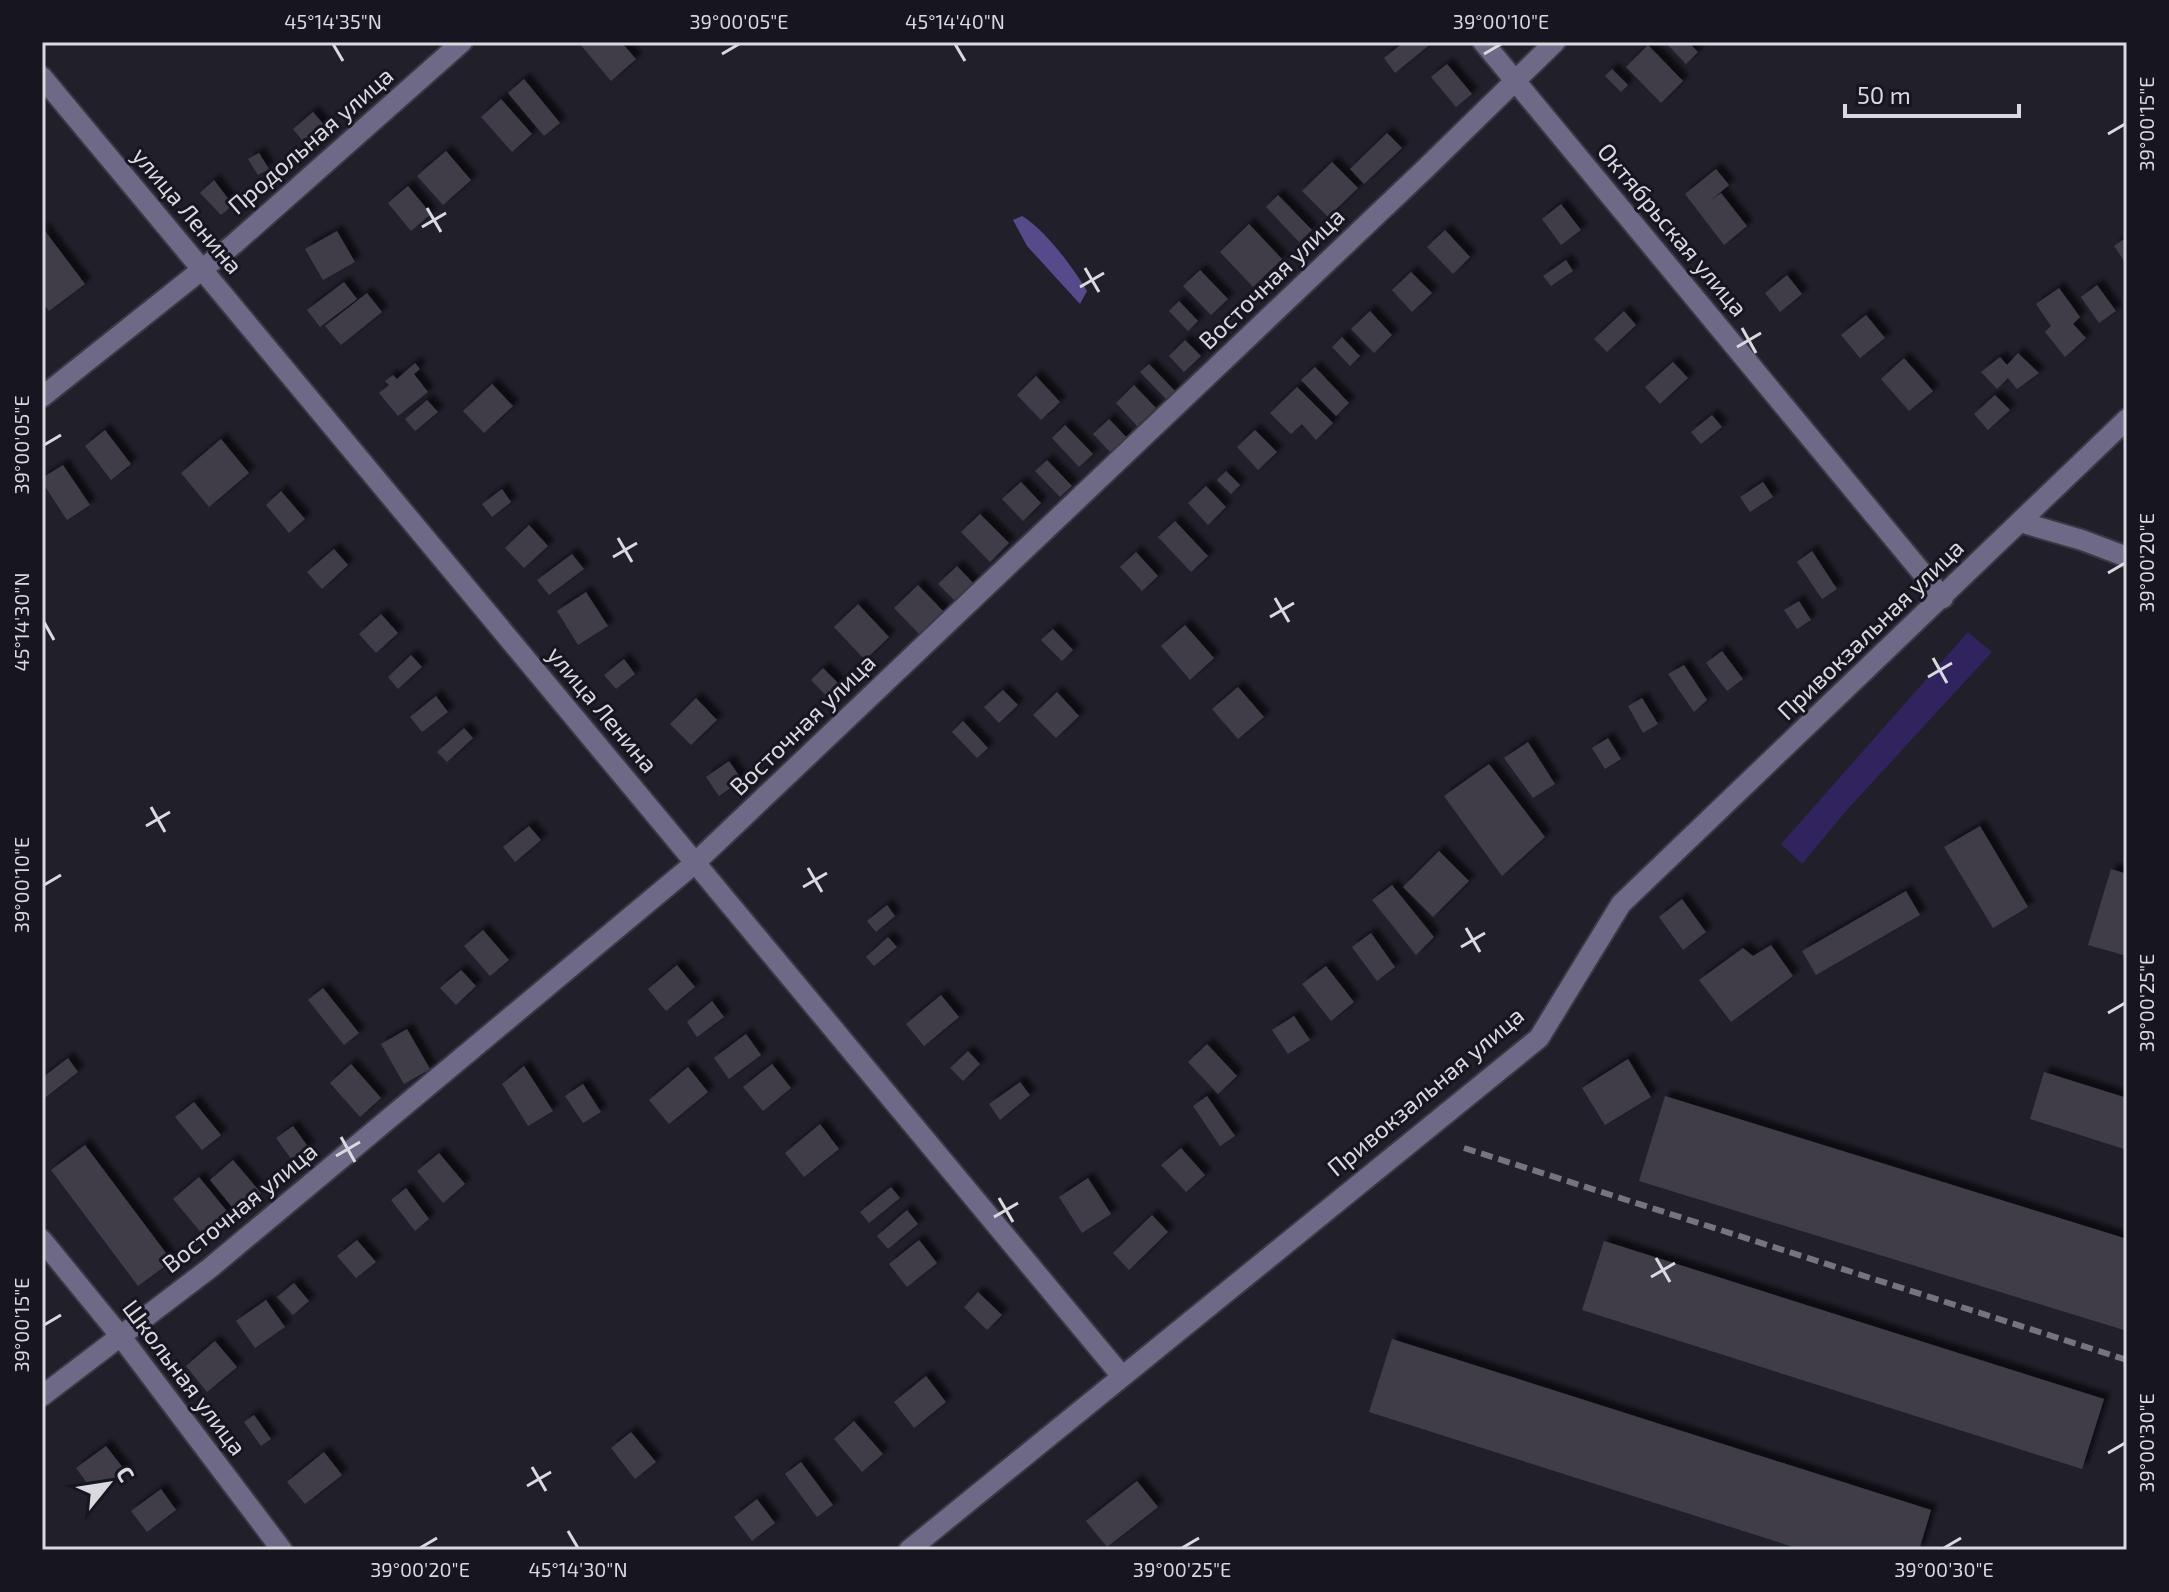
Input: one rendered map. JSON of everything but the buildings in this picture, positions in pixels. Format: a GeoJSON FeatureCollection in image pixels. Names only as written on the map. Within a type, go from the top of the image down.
{"type":"FeatureCollection","features":[{"type":"Feature","properties":{"kind":"street","name":"Продольная улица"},"geometry":{"type":"LineString","coordinates":[[42,397],[234,244],[462,42]]}},
{"type":"Feature","properties":{"kind":"street","name":"Октябрьская улица"},"geometry":{"type":"LineString","coordinates":[[1483,42],[1943,598]]}},
{"type":"Feature","properties":{"kind":"street","name":"Восточная улица"},"geometry":{"type":"LineString","coordinates":[[42,1396],[210,1268],[695,863],[1415,179],[1555,42]]}},
{"type":"Feature","properties":{"kind":"street","name":"улица Ленина"},"geometry":{"type":"LineString","coordinates":[[42,77],[1121,1375]]}},
{"type":"Feature","properties":{"kind":"street","name":"Привокзальная улица"},"geometry":{"type":"LineString","coordinates":[[909,1550],[1539,1038],[1621,904],[2127,419]]}},
{"type":"Feature","properties":{"kind":"street"},"geometry":{"type":"LineString","coordinates":[[2020,522],[2127,557]]}},
{"type":"Feature","properties":{"kind":"street","name":"Школьная улица"},"geometry":{"type":"LineString","coordinates":[[42,1240],[122,1338],[282,1550]]}},
{"type":"Feature","properties":{"kind":"shaded area"},"geometry":{"type":"Polygon","coordinates":[[[1022,216],[1049,240],[1081,281],[1087,291],[1080,304],[1027,246],[1013,220],[1022,216]]]}},
{"type":"Feature","properties":{"kind":"shaded area"},"geometry":{"type":"Polygon","coordinates":[[[1968,632],[1992,652],[1846,811],[1802,864],[1781,844],[1968,632]]]}},
{"type":"Feature","properties":{"kind":"railway"},"geometry":{"type":"LineString","coordinates":[[1464,1148],[2127,1360]]}}]}
